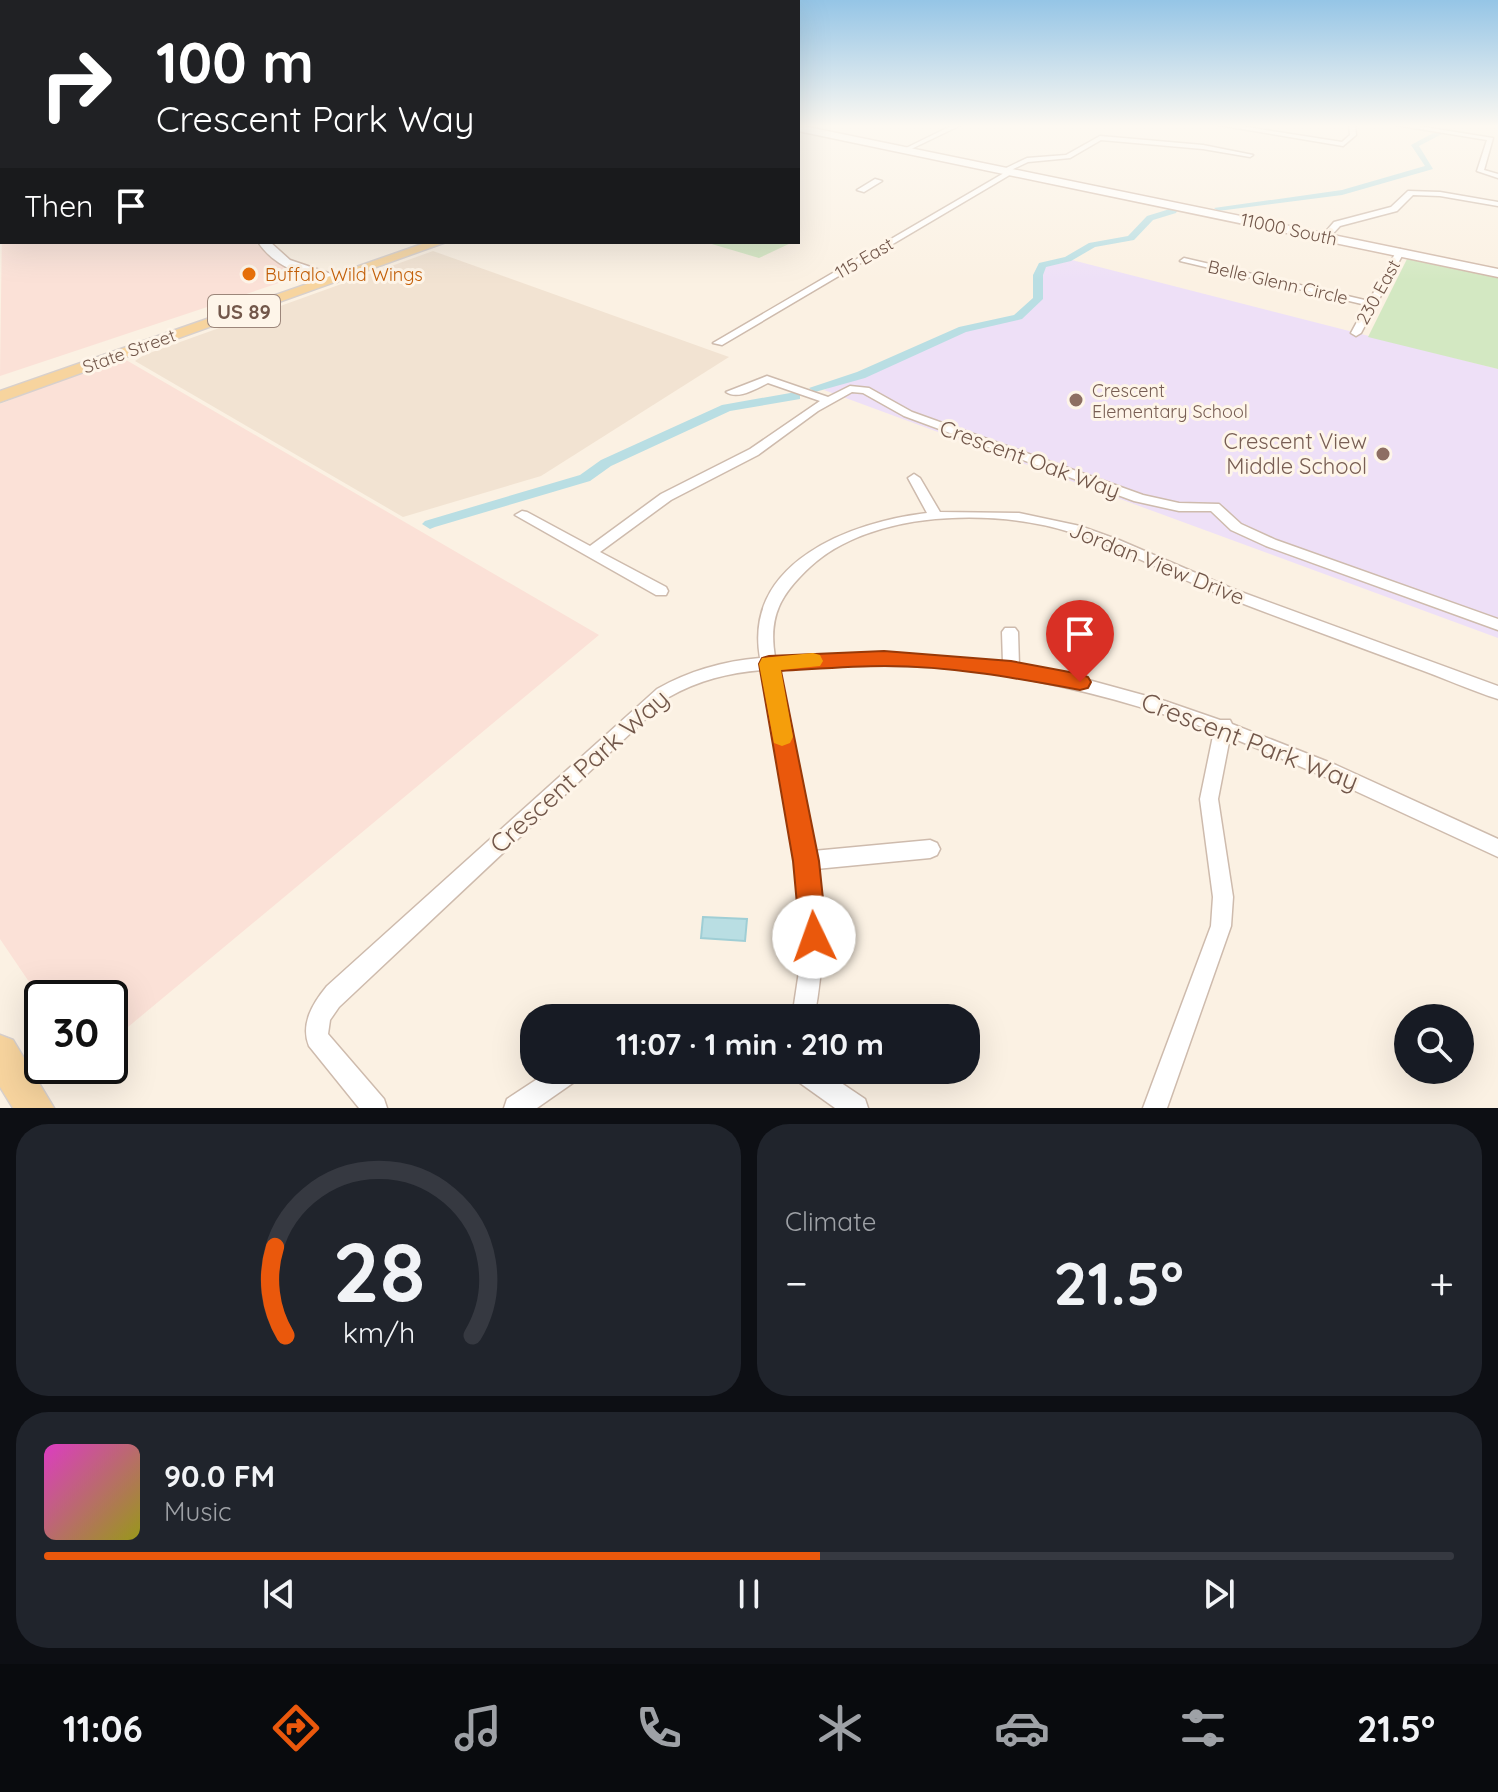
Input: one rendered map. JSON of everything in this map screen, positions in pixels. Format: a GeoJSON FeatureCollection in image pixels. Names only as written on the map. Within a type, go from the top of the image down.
{"type":"FeatureCollection","features":[{"type":"Feature","properties":{"kind":"main road","name":"State Street"},"geometry":{"type":"LineString","coordinates":[[0,397],[412,244]]}},
{"type":"Feature","properties":{"kind":"main road","name":"State Street"},"geometry":{"type":"LineString","coordinates":[[0,385],[329,274],[433,244]]}},
{"type":"Feature","properties":{"kind":"main road"},"geometry":{"type":"LineString","coordinates":[[0,397],[135,343],[141,336]]}},
{"type":"Feature","properties":{"kind":"main road"},"geometry":{"type":"LineString","coordinates":[[0,1053],[35,1108]]}},
{"type":"Feature","properties":{"kind":"street","name":"115 East"},"geometry":{"type":"LineString","coordinates":[[718,343],[999,177]]}},
{"type":"Feature","properties":{"kind":"street","name":"11000 South"},"geometry":{"type":"LineString","coordinates":[[1030,177],[1498,273]]}},
{"type":"Feature","properties":{"kind":"street"},"geometry":{"type":"LineString","coordinates":[[861,190],[878,181]]}},
{"type":"Feature","properties":{"kind":"street"},"geometry":{"type":"LineString","coordinates":[[1325,237],[1337,224],[1398,207],[1407,194],[1423,193],[1498,204]]}},
{"type":"Feature","properties":{"kind":"street"},"geometry":{"type":"LineString","coordinates":[[266,244],[274,255],[329,274]]}},
{"type":"Feature","properties":{"kind":"street"},"geometry":{"type":"LineString","coordinates":[[279,244],[329,274]]}},
{"type":"Feature","properties":{"kind":"street","name":"230 East"},"geometry":{"type":"LineString","coordinates":[[1356,333],[1400,252]]}},
{"type":"Feature","properties":{"kind":"street","name":"Belle Glenn Circle"},"geometry":{"type":"LineString","coordinates":[[1184,261],[1372,304]]}},
{"type":"Feature","properties":{"kind":"street"},"geometry":{"type":"LineString","coordinates":[[731,392],[767,379],[827,400]]}},
{"type":"Feature","properties":{"kind":"street","name":"Crescent Oak Way"},"geometry":{"type":"LineString","coordinates":[[591,552],[666,497],[754,452],[827,400],[850,389],[865,390],[908,414],[1139,498],[1179,507],[1214,507],[1236,527],[1262,539],[1498,625]]}},
{"type":"Feature","properties":{"kind":"street"},"geometry":{"type":"LineString","coordinates":[[914,478],[936,517]]}},
{"type":"Feature","properties":{"kind":"street"},"geometry":{"type":"LineString","coordinates":[[522,515],[661,591]]}},
{"type":"Feature","properties":{"kind":"street","name":"Jordan View Drive"},"geometry":{"type":"LineString","coordinates":[[806,1004],[814,937],[806,861],[769,664],[765,623],[769,607],[787,580],[832,543],[869,527],[936,517],[1034,519],[1086,532],[1214,587],[1498,693]]}},
{"type":"Feature","properties":{"kind":"street"},"geometry":{"type":"LineString","coordinates":[[1010,632],[1011,669]]}},
{"type":"Feature","properties":{"kind":"street","name":"Crescent Park Way"},"geometry":{"type":"LineString","coordinates":[[375,1108],[317,1038],[315,1024],[335,994],[663,693],[703,672],[726,667],[884,658],[1011,669],[1137,697],[1224,725],[1332,769],[1498,848]]}},
{"type":"Feature","properties":{"kind":"street"},"geometry":{"type":"LineString","coordinates":[[1155,1108],[1221,926],[1223,897],[1209,799],[1224,725]]}},
{"type":"Feature","properties":{"kind":"street"},"geometry":{"type":"LineString","coordinates":[[806,861],[930,849]]}},
{"type":"Feature","properties":{"kind":"street"},"geometry":{"type":"LineString","coordinates":[[516,1108],[551,1084]]}},
{"type":"Feature","properties":{"kind":"street"},"geometry":{"type":"LineString","coordinates":[[821,1084],[856,1108]]}},
{"type":"Feature","properties":{"kind":"shaded area"},"geometry":{"type":"Polygon","coordinates":[[[2,244],[257,244],[300,276],[0,376],[2,244]]]}},
{"type":"Feature","properties":{"kind":"shaded area"},"geometry":{"type":"Polygon","coordinates":[[[433,251],[729,357],[541,476],[403,517],[135,361],[144,355],[433,251]]]}},
{"type":"Feature","properties":{"kind":"shaded area"},"geometry":{"type":"Polygon","coordinates":[[[1068,259],[1498,369],[1498,638],[824,390],[963,329],[1018,317],[1038,299],[1038,275],[1042,265],[1068,259]]]}},
{"type":"Feature","properties":{"kind":"shaded area"},"geometry":{"type":"Polygon","coordinates":[[[121,357],[599,635],[128,1027],[128,980],[28,980],[0,939],[0,404],[121,357]]]}},
{"type":"Feature","properties":{"kind":"green space"},"geometry":{"type":"Polygon","coordinates":[[[712,244],[789,244],[759,258],[712,244]]]}},
{"type":"Feature","properties":{"kind":"green space"},"geometry":{"type":"Polygon","coordinates":[[[1407,259],[1498,278],[1498,369],[1368,337],[1407,259]]]}},
{"type":"Feature","properties":{"kind":"water"},"geometry":{"type":"Polygon","coordinates":[[[703,917],[747,919],[745,941],[701,938],[703,917]]]}},
{"type":"Feature","properties":{"kind":"waterway"},"geometry":{"type":"LineString","coordinates":[[1218,208],[1342,193],[1398,177]]}},
{"type":"Feature","properties":{"kind":"waterway"},"geometry":{"type":"LineString","coordinates":[[815,388],[861,375],[963,329],[1018,317],[1038,299],[1038,275],[1042,265],[1068,259],[1092,245],[1131,238],[1150,218],[1173,211]]}},
{"type":"Feature","properties":{"kind":"waterway"},"geometry":{"type":"LineString","coordinates":[[430,524],[585,478],[606,463],[727,408],[796,396]]}},
{"type":"Feature","properties":{"kind":"slow traffic"},"geometry":{"type":"LineString","coordinates":[[782,737],[769,664],[813,661]]}},
{"type":"Feature","properties":{"kind":"place","name":"Buffalo Wild Wings"},"geometry":{"type":"Point","coordinates":[249,274]}},
{"type":"Feature","properties":{"kind":"place","name":"Crescent Elementary School"},"geometry":{"type":"Point","coordinates":[1076,400]}},
{"type":"Feature","properties":{"kind":"place","name":"Crescent View Middle School"},"geometry":{"type":"Point","coordinates":[1383,454]}},
{"type":"Feature","properties":{"kind":"route"},"geometry":{"type":"LineString","coordinates":[[814,937],[806,861],[769,664],[884,658],[926,660],[1011,669],[1080,682]]}}]}
